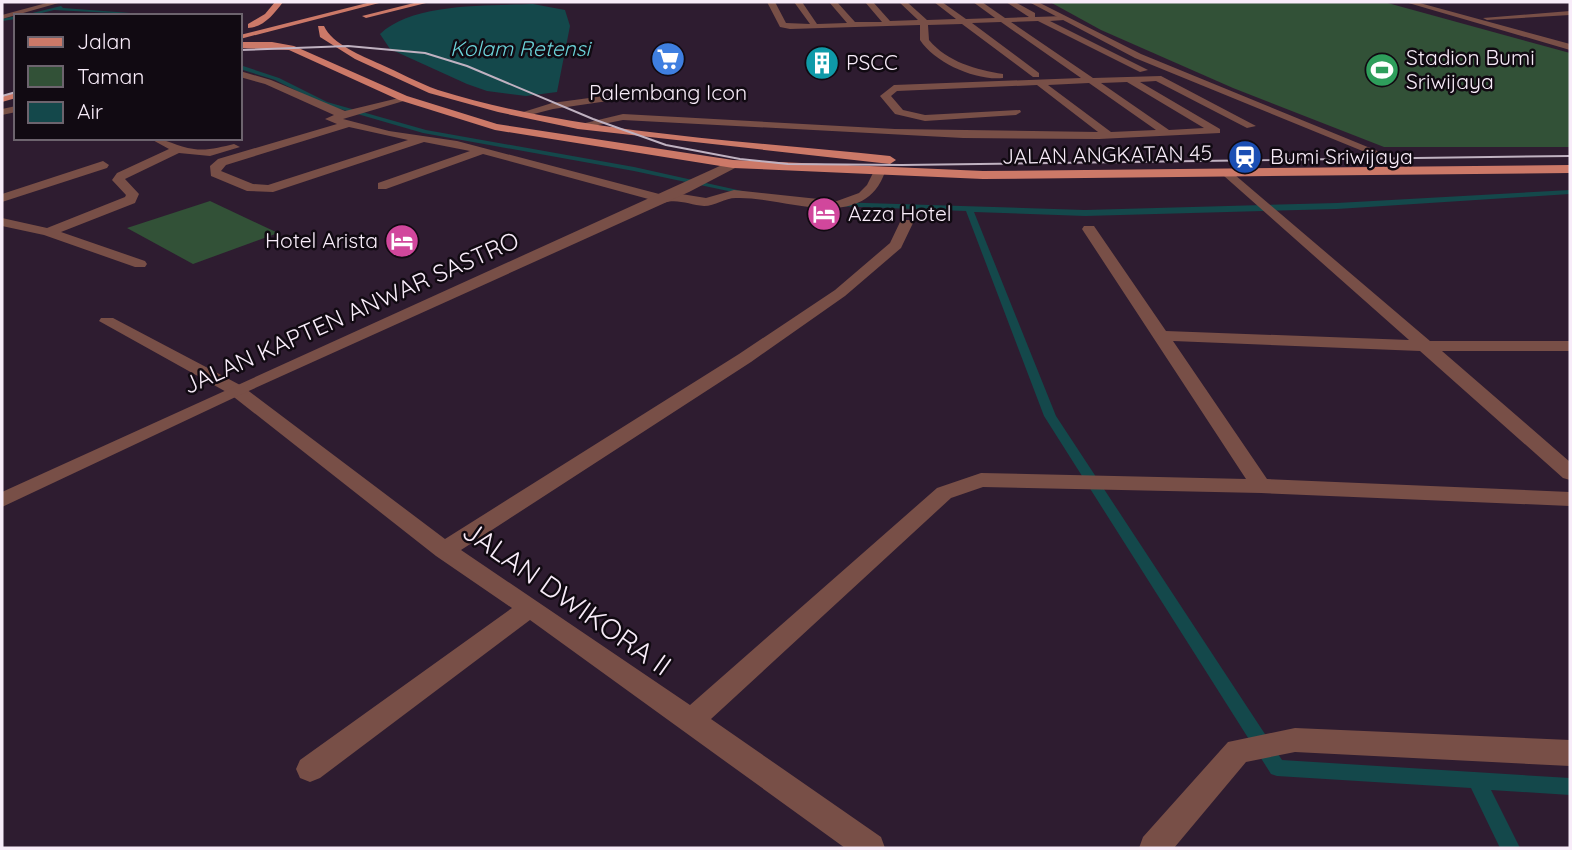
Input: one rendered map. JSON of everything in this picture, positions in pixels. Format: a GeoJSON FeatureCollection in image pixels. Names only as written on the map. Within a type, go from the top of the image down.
{"type":"FeatureCollection","features":[{"type":"Feature","properties":{"kind":"main road"},"geometry":{"type":"LineString","coordinates":[[251,26],[268,16],[279,2]]}},
{"type":"Feature","properties":{"kind":"main road"},"geometry":{"type":"LineString","coordinates":[[242,28],[349,2]]}},
{"type":"Feature","properties":{"kind":"main road"},"geometry":{"type":"LineString","coordinates":[[242,36],[379,2]]}},
{"type":"Feature","properties":{"kind":"main road"},"geometry":{"type":"LineString","coordinates":[[347,20],[426,2]]}},
{"type":"Feature","properties":{"kind":"main road"},"geometry":{"type":"LineString","coordinates":[[321,28],[368,3]]}},
{"type":"Feature","properties":{"kind":"main road"},"geometry":{"type":"LineString","coordinates":[[321,28],[334,24]]}},
{"type":"Feature","properties":{"kind":"main road"},"geometry":{"type":"LineString","coordinates":[[321,28],[323,35],[337,46],[432,91],[498,109],[578,126],[888,160],[1092,164],[1570,158]]}},
{"type":"Feature","properties":{"kind":"main road"},"geometry":{"type":"LineString","coordinates":[[242,45],[291,48],[403,98],[498,109]]}},
{"type":"Feature","properties":{"kind":"main road"},"geometry":{"type":"LineString","coordinates":[[319,62],[337,46]]}},
{"type":"Feature","properties":{"kind":"main road","name":"JALAN ANGKATAN 45"},"geometry":{"type":"LineString","coordinates":[[403,98],[495,127],[733,164],[938,174],[1570,169]]}},
{"type":"Feature","properties":{"kind":"street"},"geometry":{"type":"LineString","coordinates":[[16,3],[33,2]]}},
{"type":"Feature","properties":{"kind":"street"},"geometry":{"type":"LineString","coordinates":[[2,17],[58,2]]}},
{"type":"Feature","properties":{"kind":"street"},"geometry":{"type":"LineString","coordinates":[[771,2],[785,26],[1061,18]]}},
{"type":"Feature","properties":{"kind":"street"},"geometry":{"type":"LineString","coordinates":[[798,2],[815,26]]}},
{"type":"Feature","properties":{"kind":"street"},"geometry":{"type":"LineString","coordinates":[[833,2],[852,24]]}},
{"type":"Feature","properties":{"kind":"street"},"geometry":{"type":"LineString","coordinates":[[869,2],[887,23]]}},
{"type":"Feature","properties":{"kind":"street"},"geometry":{"type":"LineString","coordinates":[[903,2],[924,22]]}},
{"type":"Feature","properties":{"kind":"street"},"geometry":{"type":"LineString","coordinates":[[938,2],[1109,135]]}},
{"type":"Feature","properties":{"kind":"street"},"geometry":{"type":"LineString","coordinates":[[977,2],[1167,133]]}},
{"type":"Feature","properties":{"kind":"street"},"geometry":{"type":"LineString","coordinates":[[1010,2],[1143,70]]}},
{"type":"Feature","properties":{"kind":"street"},"geometry":{"type":"LineString","coordinates":[[1033,2],[1170,69],[1391,159]]}},
{"type":"Feature","properties":{"kind":"street"},"geometry":{"type":"LineString","coordinates":[[1409,2],[1570,47]]}},
{"type":"Feature","properties":{"kind":"street"},"geometry":{"type":"LineString","coordinates":[[1546,5],[1570,12]]}},
{"type":"Feature","properties":{"kind":"street"},"geometry":{"type":"LineString","coordinates":[[1472,19],[1570,12]]}},
{"type":"Feature","properties":{"kind":"street"},"geometry":{"type":"LineString","coordinates":[[924,22],[923,35],[926,44],[940,57],[990,81],[1000,94]]}},
{"type":"Feature","properties":{"kind":"street"},"geometry":{"type":"LineString","coordinates":[[1501,28],[1570,22]]}},
{"type":"Feature","properties":{"kind":"street"},"geometry":{"type":"LineString","coordinates":[[1016,112],[910,116],[899,112],[885,96],[894,88],[1080,73],[1170,69]]}},
{"type":"Feature","properties":{"kind":"street"},"geometry":{"type":"LineString","coordinates":[[242,75],[268,82],[348,117],[423,139],[706,202],[727,194],[837,205],[853,202],[869,194],[879,172]]}},
{"type":"Feature","properties":{"kind":"street"},"geometry":{"type":"LineString","coordinates":[[578,126],[623,117],[896,134],[1045,137],[1252,128],[1158,78],[1037,78]]}},
{"type":"Feature","properties":{"kind":"street"},"geometry":{"type":"LineString","coordinates":[[1128,79],[1216,131]]}},
{"type":"Feature","properties":{"kind":"street"},"geometry":{"type":"LineString","coordinates":[[924,86],[933,96]]}},
{"type":"Feature","properties":{"kind":"street"},"geometry":{"type":"LineString","coordinates":[[403,98],[222,162],[216,166],[215,173],[251,188],[269,189],[423,139]]}},
{"type":"Feature","properties":{"kind":"street"},"geometry":{"type":"LineString","coordinates":[[522,114],[552,106],[604,99]]}},
{"type":"Feature","properties":{"kind":"street"},"geometry":{"type":"LineString","coordinates":[[1008,103],[1045,137]]}},
{"type":"Feature","properties":{"kind":"street"},"geometry":{"type":"LineString","coordinates":[[942,106],[952,116]]}},
{"type":"Feature","properties":{"kind":"street"},"geometry":{"type":"LineString","coordinates":[[158,140],[190,154],[211,154],[331,119],[348,117]]}},
{"type":"Feature","properties":{"kind":"street"},"geometry":{"type":"LineString","coordinates":[[48,232],[130,200],[133,194],[118,180],[121,176],[178,149]]}},
{"type":"Feature","properties":{"kind":"street"},"geometry":{"type":"LineString","coordinates":[[382,186],[481,151]]}},
{"type":"Feature","properties":{"kind":"street","name":"JALAN KAPTEN ANWAR SASTRO"},"geometry":{"type":"LineString","coordinates":[[2,500],[236,390],[672,195],[733,164]]}},
{"type":"Feature","properties":{"kind":"street"},"geometry":{"type":"LineString","coordinates":[[2,198],[103,165]]}},
{"type":"Feature","properties":{"kind":"street"},"geometry":{"type":"LineString","coordinates":[[1228,173],[1570,473]]}},
{"type":"Feature","properties":{"kind":"street"},"geometry":{"type":"LineString","coordinates":[[2,222],[48,232],[140,264]]}},
{"type":"Feature","properties":{"kind":"street"},"geometry":{"type":"LineString","coordinates":[[444,550],[745,358],[840,293],[896,245],[906,223]]}},
{"type":"Feature","properties":{"kind":"street"},"geometry":{"type":"LineString","coordinates":[[1089,229],[1261,486]]}},
{"type":"Feature","properties":{"kind":"street","name":"JALAN DWIKORA II"},"geometry":{"type":"LineString","coordinates":[[107,321],[236,390],[444,550],[692,720],[870,848]]}},
{"type":"Feature","properties":{"kind":"street"},"geometry":{"type":"LineString","coordinates":[[1161,336],[1425,345],[1570,346]]}},
{"type":"Feature","properties":{"kind":"street"},"geometry":{"type":"LineString","coordinates":[[692,720],[944,493],[981,480],[1261,486],[1570,499]]}},
{"type":"Feature","properties":{"kind":"street"},"geometry":{"type":"LineString","coordinates":[[310,769],[529,608]]}},
{"type":"Feature","properties":{"kind":"street"},"geometry":{"type":"LineString","coordinates":[[1154,848],[1238,751],[1295,740],[1570,753]]}},
{"type":"Feature","properties":{"kind":"green space","name":"Stadion Bumi Sriwijaya"},"geometry":{"type":"Polygon","coordinates":[[[1050,2],[1384,2],[1570,53],[1570,147],[1384,147],[1233,88],[1101,30],[1050,2]]]}},
{"type":"Feature","properties":{"kind":"green space"},"geometry":{"type":"Polygon","coordinates":[[[210,201],[278,233],[193,264],[127,228],[210,201]]]}},
{"type":"Feature","properties":{"kind":"water","name":"Kolam Retensi"},"geometry":{"type":"Polygon","coordinates":[[[533,4],[565,10],[570,26],[557,92],[526,96],[487,91],[390,49],[380,34],[412,16],[432,11],[533,4]]]}},
{"type":"Feature","properties":{"kind":"waterway"},"geometry":{"type":"LineString","coordinates":[[31,14],[61,7]]}},
{"type":"Feature","properties":{"kind":"waterway"},"geometry":{"type":"LineString","coordinates":[[55,9],[136,14]]}},
{"type":"Feature","properties":{"kind":"waterway"},"geometry":{"type":"LineString","coordinates":[[2,20],[14,17]]}},
{"type":"Feature","properties":{"kind":"waterway"},"geometry":{"type":"LineString","coordinates":[[242,68],[277,79],[325,103],[425,132],[634,169],[747,193]]}},
{"type":"Feature","properties":{"kind":"waterway"},"geometry":{"type":"LineString","coordinates":[[834,204],[1085,213],[1337,206],[1570,192]]}},
{"type":"Feature","properties":{"kind":"waterway"},"geometry":{"type":"LineString","coordinates":[[970,211],[1050,416],[1277,768],[1476,780]]}},
{"type":"Feature","properties":{"kind":"waterway"},"geometry":{"type":"LineString","coordinates":[[1476,780],[1570,786]]}},
{"type":"Feature","properties":{"kind":"waterway"},"geometry":{"type":"LineString","coordinates":[[1476,780],[1510,848]]}},
{"type":"Feature","properties":{"kind":"tram line"},"geometry":{"type":"LineString","coordinates":[[242,50],[348,46],[425,53],[467,66],[593,119],[666,145],[740,159],[788,164],[902,165],[1570,156]]}},
{"type":"Feature","properties":{"kind":"tram line"},"geometry":{"type":"LineString","coordinates":[[2,96],[14,93]]}},
{"type":"Feature","properties":{"kind":"place","name":"Palembang Icon"},"geometry":{"type":"Point","coordinates":[668,59]}},
{"type":"Feature","properties":{"kind":"place","name":"PSCC"},"geometry":{"type":"Point","coordinates":[822,63]}},
{"type":"Feature","properties":{"kind":"place","name":"Stadion Bumi Sriwijaya"},"geometry":{"type":"Point","coordinates":[1382,70]}},
{"type":"Feature","properties":{"kind":"place","name":"Bumi Sriwijaya"},"geometry":{"type":"Point","coordinates":[1245,157]}},
{"type":"Feature","properties":{"kind":"place","name":"Azza Hotel"},"geometry":{"type":"Point","coordinates":[824,214]}},
{"type":"Feature","properties":{"kind":"place","name":"Hotel Arista"},"geometry":{"type":"Point","coordinates":[402,241]}}]}
